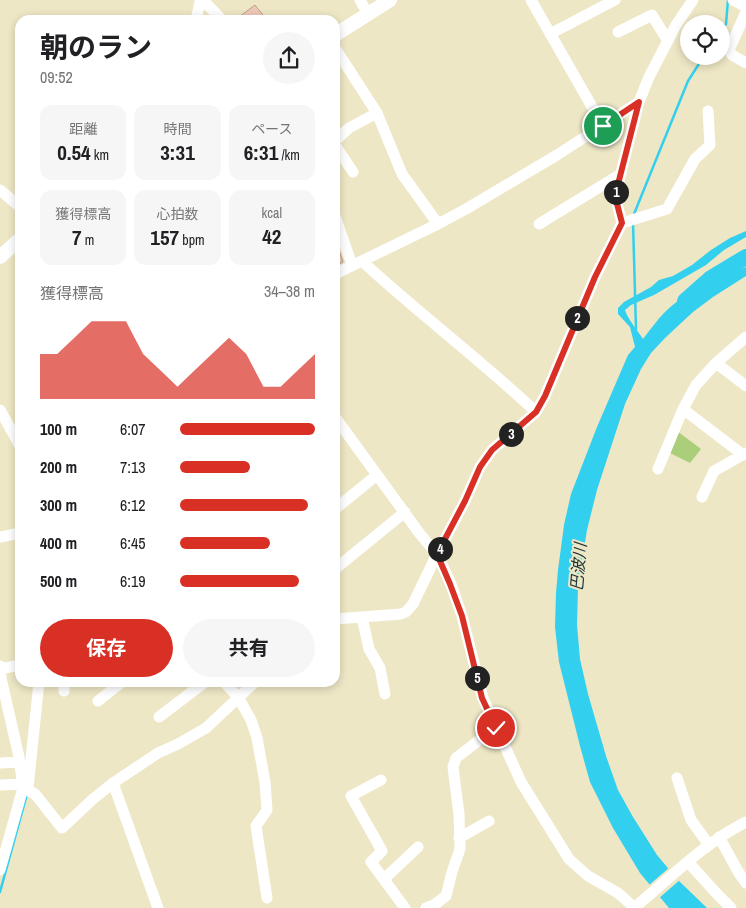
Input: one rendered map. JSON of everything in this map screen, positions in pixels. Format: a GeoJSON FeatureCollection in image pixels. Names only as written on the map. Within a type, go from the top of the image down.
{"type":"FeatureCollection","features":[{"type":"Feature","properties":{"kind":"main road"},"geometry":{"type":"LineString","coordinates":[[340,32],[390,0]]}},
{"type":"Feature","properties":{"kind":"main road"},"geometry":{"type":"LineString","coordinates":[[0,258],[15,244]]}},
{"type":"Feature","properties":{"kind":"street"},"geometry":{"type":"LineString","coordinates":[[360,0],[368,14]]}},
{"type":"Feature","properties":{"kind":"street"},"geometry":{"type":"LineString","coordinates":[[531,0],[603,126]]}},
{"type":"Feature","properties":{"kind":"street"},"geometry":{"type":"LineString","coordinates":[[550,34],[615,0]]}},
{"type":"Feature","properties":{"kind":"street"},"geometry":{"type":"LineString","coordinates":[[340,618],[401,614],[406,612],[413,604],[480,467],[492,450],[536,412],[545,396],[595,277],[622,223],[615,196],[639,102],[649,77],[676,25],[693,0]]}},
{"type":"Feature","properties":{"kind":"street"},"geometry":{"type":"LineString","coordinates":[[197,15],[200,2],[206,1],[218,15]]}},
{"type":"Feature","properties":{"kind":"street"},"geometry":{"type":"LineString","coordinates":[[743,9],[729,50],[732,55],[746,63]]}},
{"type":"Feature","properties":{"kind":"street"},"geometry":{"type":"LineString","coordinates":[[618,32],[652,15],[668,41]]}},
{"type":"Feature","properties":{"kind":"street"},"geometry":{"type":"LineString","coordinates":[[340,56],[377,113],[402,174],[438,224]]}},
{"type":"Feature","properties":{"kind":"street"},"geometry":{"type":"LineString","coordinates":[[340,272],[466,209],[557,155],[639,102]]}},
{"type":"Feature","properties":{"kind":"street"},"geometry":{"type":"LineString","coordinates":[[622,223],[667,209],[695,159],[710,145],[708,111]]}},
{"type":"Feature","properties":{"kind":"street"},"geometry":{"type":"LineString","coordinates":[[340,138],[349,128],[377,113]]}},
{"type":"Feature","properties":{"kind":"street"},"geometry":{"type":"LineString","coordinates":[[340,151],[354,172]]}},
{"type":"Feature","properties":{"kind":"street"},"geometry":{"type":"LineString","coordinates":[[539,224],[621,174]]}},
{"type":"Feature","properties":{"kind":"street"},"geometry":{"type":"LineString","coordinates":[[0,190],[15,204]]}},
{"type":"Feature","properties":{"kind":"street"},"geometry":{"type":"LineString","coordinates":[[340,227],[357,263],[384,281],[536,412]]}},
{"type":"Feature","properties":{"kind":"street"},"geometry":{"type":"LineString","coordinates":[[658,469],[683,409],[696,385],[716,363],[746,338]]}},
{"type":"Feature","properties":{"kind":"street"},"geometry":{"type":"LineString","coordinates":[[716,363],[746,386]]}},
{"type":"Feature","properties":{"kind":"street"},"geometry":{"type":"LineString","coordinates":[[683,409],[745,454],[714,472],[702,497]]}},
{"type":"Feature","properties":{"kind":"street"},"geometry":{"type":"LineString","coordinates":[[0,410],[15,437]]}},
{"type":"Feature","properties":{"kind":"street"},"geometry":{"type":"LineString","coordinates":[[340,425],[420,534],[437,554],[462,616],[482,698],[521,782],[569,859],[588,876],[636,906],[709,844],[746,822]]}},
{"type":"Feature","properties":{"kind":"street"},"geometry":{"type":"LineString","coordinates":[[340,505],[377,475]]}},
{"type":"Feature","properties":{"kind":"street"},"geometry":{"type":"LineString","coordinates":[[340,566],[404,512]]}},
{"type":"Feature","properties":{"kind":"street"},"geometry":{"type":"LineString","coordinates":[[0,537],[15,534]]}},
{"type":"Feature","properties":{"kind":"street"},"geometry":{"type":"LineString","coordinates":[[362,616],[369,649],[380,668],[385,694]]}},
{"type":"Feature","properties":{"kind":"street"},"geometry":{"type":"LineString","coordinates":[[15,667],[0,673],[25,788]]}},
{"type":"Feature","properties":{"kind":"street"},"geometry":{"type":"LineString","coordinates":[[1,866],[6,831],[25,788],[38,687]]}},
{"type":"Feature","properties":{"kind":"street"},"geometry":{"type":"LineString","coordinates":[[98,701],[116,687]]}},
{"type":"Feature","properties":{"kind":"street"},"geometry":{"type":"LineString","coordinates":[[159,717],[198,687]]}},
{"type":"Feature","properties":{"kind":"street"},"geometry":{"type":"LineString","coordinates":[[229,687],[238,697],[252,720],[265,782],[267,810],[256,826],[267,908]]}},
{"type":"Feature","properties":{"kind":"street"},"geometry":{"type":"LineString","coordinates":[[0,785],[25,788],[35,794],[62,828],[93,799],[113,784],[158,753],[206,728],[249,687]]}},
{"type":"Feature","properties":{"kind":"street"},"geometry":{"type":"LineString","coordinates":[[426,908],[434,905],[446,896],[460,849],[459,814],[452,767],[456,758],[496,728]]}},
{"type":"Feature","properties":{"kind":"street"},"geometry":{"type":"LineString","coordinates":[[0,762],[20,762]]}},
{"type":"Feature","properties":{"kind":"street"},"geometry":{"type":"LineString","coordinates":[[677,778],[691,820],[709,844]]}},
{"type":"Feature","properties":{"kind":"street"},"geometry":{"type":"LineString","coordinates":[[381,780],[351,796],[382,851],[371,862],[405,908]]}},
{"type":"Feature","properties":{"kind":"street"},"geometry":{"type":"LineString","coordinates":[[113,784],[155,907]]}},
{"type":"Feature","properties":{"kind":"street"},"geometry":{"type":"LineString","coordinates":[[459,838],[489,821]]}},
{"type":"Feature","properties":{"kind":"street"},"geometry":{"type":"LineString","coordinates":[[719,837],[746,883]]}},
{"type":"Feature","properties":{"kind":"street"},"geometry":{"type":"LineString","coordinates":[[384,879],[418,847]]}},
{"type":"Feature","properties":{"kind":"street"},"geometry":{"type":"LineString","coordinates":[[686,864],[731,908]]}},
{"type":"Feature","properties":{"kind":"green space"},"geometry":{"type":"Polygon","coordinates":[[[677,431],[701,449],[690,463],[670,453],[677,431]]]}},
{"type":"Feature","properties":{"kind":"water"},"geometry":{"type":"Polygon","coordinates":[[[746,231],[746,237],[724,250],[706,265],[625,310],[630,321],[643,339],[673,304],[692,291],[746,267],[746,276],[693,312],[651,353],[641,369],[625,404],[597,490],[587,530],[578,588],[577,625],[580,659],[588,694],[618,790],[657,855],[678,880],[707,908],[669,908],[640,873],[613,828],[590,782],[559,662],[555,627],[558,570],[564,525],[571,494],[628,355],[635,347],[630,327],[618,314],[618,308],[624,302],[651,287],[659,280],[673,276],[730,238],[746,231]]]}},
{"type":"Feature","properties":{"kind":"pier"},"geometry":{"type":"Polygon","coordinates":[[[670,867],[681,879],[658,899],[648,886],[670,867]]]}},
{"type":"Feature","properties":{"kind":"building"},"geometry":{"type":"Polygon","coordinates":[[[255,5],[263,15],[242,15],[255,5]]]}},
{"type":"Feature","properties":{"kind":"waterway"},"geometry":{"type":"LineString","coordinates":[[727,15],[728,0]]}},
{"type":"Feature","properties":{"kind":"waterway"},"geometry":{"type":"LineString","coordinates":[[634,214],[688,81],[698,65]]}},
{"type":"Feature","properties":{"kind":"waterway"},"geometry":{"type":"LineString","coordinates":[[633,222],[636,329]]}},
{"type":"Feature","properties":{"kind":"waterway","name":"巴波川"},"geometry":{"type":"LineString","coordinates":[[685,301],[711,278],[746,257]]}},
{"type":"Feature","properties":{"kind":"waterway"},"geometry":{"type":"LineString","coordinates":[[0,892],[27,794]]}},
{"type":"Feature","properties":{"kind":"route"},"geometry":{"type":"LineString","coordinates":[[496,728],[482,698],[462,616],[437,554],[465,501],[480,467],[492,450],[536,412],[545,396],[595,277],[622,223],[615,196],[639,102],[603,126]]}}]}
